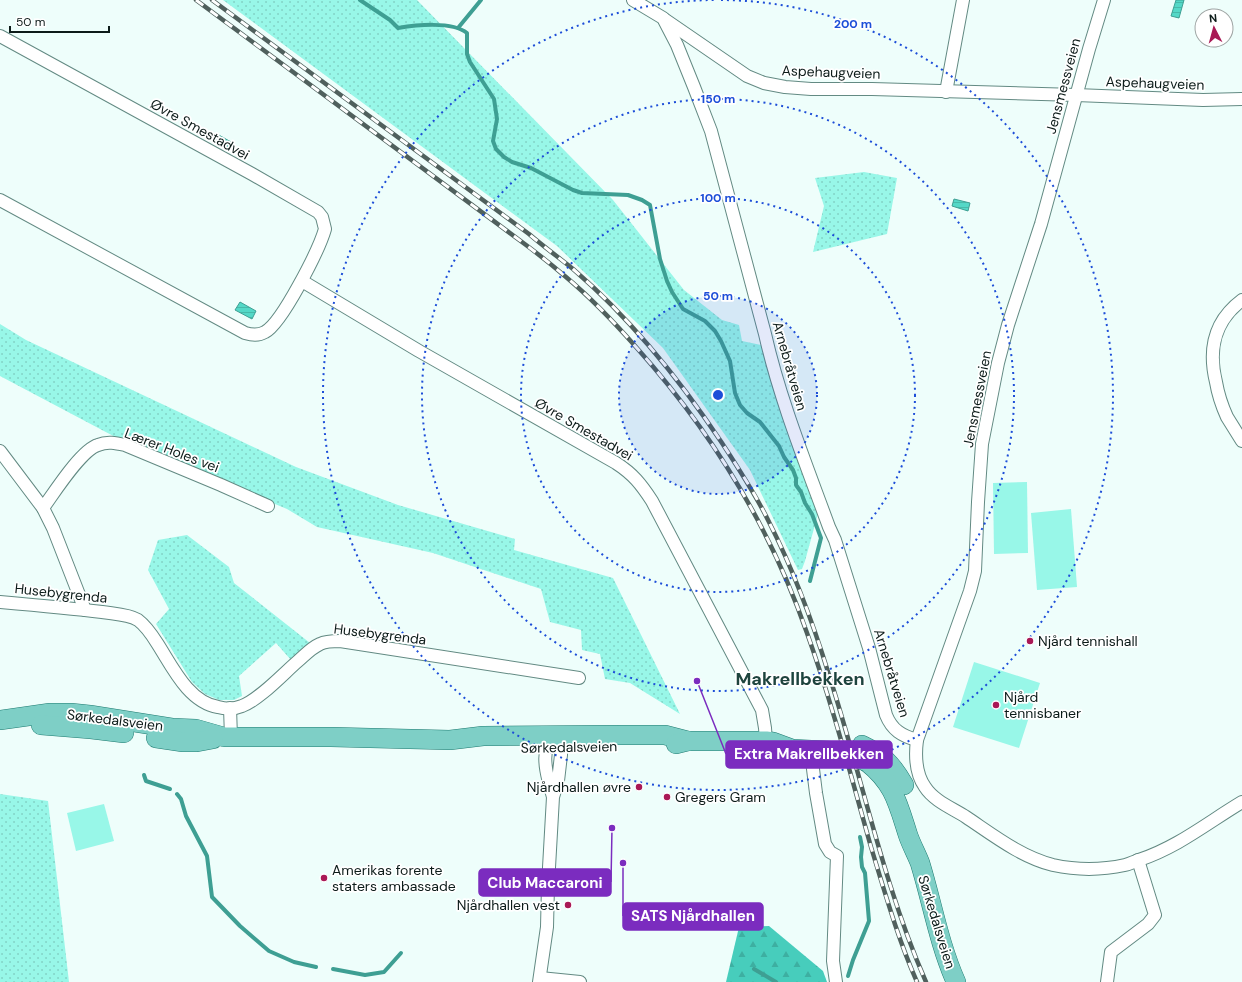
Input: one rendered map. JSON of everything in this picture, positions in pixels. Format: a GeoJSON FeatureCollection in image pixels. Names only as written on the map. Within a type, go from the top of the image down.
{"type":"FeatureCollection","features":[{"type":"Feature","properties":{"kind":"main road","name":"Sørkedalsveien"},"geometry":{"type":"LineString","coordinates":[[3,720],[114,732],[183,742],[197,742],[228,737],[331,737],[450,740],[483,736],[554,743],[590,735],[665,735],[688,741],[770,742],[794,737],[829,745],[845,740],[864,754],[877,752],[899,776],[904,785],[916,819],[919,862],[948,964],[956,982]]}},
{"type":"Feature","properties":{"kind":"street"},"geometry":{"type":"LineString","coordinates":[[633,0],[664,18]]}},
{"type":"Feature","properties":{"kind":"street"},"geometry":{"type":"LineString","coordinates":[[946,92],[963,0]]}},
{"type":"Feature","properties":{"kind":"street","name":"Jensmessveien"},"geometry":{"type":"LineString","coordinates":[[1104,0],[1076,95],[1041,224],[1008,325],[998,363],[982,444],[975,571],[970,591],[917,740],[916,752],[918,773],[925,787],[940,801],[1019,852],[1068,868],[1101,868],[1127,864],[1152,856],[1168,849],[1242,802]]}},
{"type":"Feature","properties":{"kind":"street","name":"Aspehaugveien"},"geometry":{"type":"LineString","coordinates":[[664,18],[747,76],[764,83],[785,87],[1203,100],[1242,99]]}},
{"type":"Feature","properties":{"kind":"street","name":"Arnebråtveien"},"geometry":{"type":"LineString","coordinates":[[664,18],[677,45],[711,131],[782,397],[835,540],[869,648],[886,715],[889,723],[899,734],[917,740]]}},
{"type":"Feature","properties":{"kind":"street","name":"Øvre Smestadvei"},"geometry":{"type":"LineString","coordinates":[[0,36],[252,174],[318,212],[322,217],[326,230],[302,281],[276,322],[271,328],[261,334],[251,335],[0,200]]}},
{"type":"Feature","properties":{"kind":"street","name":"Øvre Smestadvei"},"geometry":{"type":"LineString","coordinates":[[302,281],[453,371],[616,463],[636,477],[652,501],[762,710],[770,742]]}},
{"type":"Feature","properties":{"kind":"street"},"geometry":{"type":"LineString","coordinates":[[1242,300],[1235,305],[1221,323],[1212,348],[1213,369],[1222,403],[1227,417],[1242,441]]}},
{"type":"Feature","properties":{"kind":"street","name":"Lærer Holes vei"},"geometry":{"type":"LineString","coordinates":[[43,508],[86,452],[97,445],[110,443],[125,446],[221,484],[268,506]]}},
{"type":"Feature","properties":{"kind":"street"},"geometry":{"type":"LineString","coordinates":[[0,451],[43,508],[53,528],[85,610]]}},
{"type":"Feature","properties":{"kind":"street"},"geometry":{"type":"LineString","coordinates":[[0,591],[3,602]]}},
{"type":"Feature","properties":{"kind":"street","name":"Husebygrenda"},"geometry":{"type":"LineString","coordinates":[[3,602],[85,610],[119,615],[137,620],[152,635],[180,680],[196,697],[207,704],[218,707],[230,708],[242,706],[256,698],[305,654],[319,644],[326,642],[340,641],[579,678]]}},
{"type":"Feature","properties":{"kind":"street"},"geometry":{"type":"LineString","coordinates":[[228,737],[230,708]]}},
{"type":"Feature","properties":{"kind":"street"},"geometry":{"type":"LineString","coordinates":[[554,743],[546,769],[548,782],[553,797],[547,927],[540,980],[580,982]]}},
{"type":"Feature","properties":{"kind":"street"},"geometry":{"type":"LineString","coordinates":[[812,761],[825,844],[830,852],[837,856],[833,961],[836,982]]}},
{"type":"Feature","properties":{"kind":"street"},"geometry":{"type":"LineString","coordinates":[[1107,982],[1111,952],[1148,924],[1155,915],[1138,860]]}},
{"type":"Feature","properties":{"kind":"shaded area"},"geometry":{"type":"Polygon","coordinates":[[[223,0],[417,0],[613,200],[684,290],[722,320],[739,325],[742,341],[761,345],[818,514],[802,569],[798,570],[750,470],[663,348],[557,246],[223,0]]]}},
{"type":"Feature","properties":{"kind":"shaded area"},"geometry":{"type":"Polygon","coordinates":[[[1176,0],[1184,0],[1179,18],[1171,16],[1176,0]]]}},
{"type":"Feature","properties":{"kind":"shaded area"},"geometry":{"type":"Polygon","coordinates":[[[217,134],[231,142],[227,147],[213,140],[217,134]]]}},
{"type":"Feature","properties":{"kind":"shaded area"},"geometry":{"type":"Polygon","coordinates":[[[864,172],[897,178],[887,234],[813,252],[824,206],[815,178],[864,172]]]}},
{"type":"Feature","properties":{"kind":"shaded area"},"geometry":{"type":"Polygon","coordinates":[[[954,199],[970,203],[968,211],[952,206],[954,199]]]}},
{"type":"Feature","properties":{"kind":"shaded area"},"geometry":{"type":"Polygon","coordinates":[[[240,302],[256,311],[252,319],[235,310],[240,302]]]}},
{"type":"Feature","properties":{"kind":"shaded area"},"geometry":{"type":"Polygon","coordinates":[[[0,324],[26,340],[296,467],[398,505],[515,539],[514,550],[613,578],[680,714],[630,683],[605,679],[600,654],[582,650],[581,630],[550,622],[541,589],[433,553],[317,527],[287,509],[119,439],[0,376],[0,324]]]}},
{"type":"Feature","properties":{"kind":"shaded area"},"geometry":{"type":"Polygon","coordinates":[[[1027,482],[1028,553],[994,554],[993,483],[1027,482]]]}},
{"type":"Feature","properties":{"kind":"shaded area"},"geometry":{"type":"Polygon","coordinates":[[[1071,509],[1077,587],[1037,590],[1031,513],[1071,509]]]}},
{"type":"Feature","properties":{"kind":"shaded area"},"geometry":{"type":"Polygon","coordinates":[[[187,535],[229,567],[234,583],[310,643],[291,660],[276,643],[239,676],[242,696],[234,700],[219,700],[205,694],[192,682],[156,624],[169,609],[148,570],[158,540],[187,535]]]}},
{"type":"Feature","properties":{"kind":"shaded area","name":"Njård tennisbaner"},"geometry":{"type":"Polygon","coordinates":[[[974,662],[1040,683],[1019,748],[953,727],[974,662]]]}},
{"type":"Feature","properties":{"kind":"shaded area"},"geometry":{"type":"Polygon","coordinates":[[[0,794],[48,801],[69,982],[0,982],[0,794]]]}},
{"type":"Feature","properties":{"kind":"shaded area"},"geometry":{"type":"Polygon","coordinates":[[[104,804],[114,841],[76,851],[67,813],[104,804]]]}},
{"type":"Feature","properties":{"kind":"green space"},"geometry":{"type":"Polygon","coordinates":[[[769,926],[823,971],[827,982],[726,982],[739,927],[769,926]]]}},
{"type":"Feature","properties":{"kind":"waterway","name":"Makrellbekken"},"geometry":{"type":"LineString","coordinates":[[360,0],[390,20],[398,28],[424,25],[443,25],[460,29],[467,33],[467,54],[470,62],[494,99],[497,119],[493,141],[496,149],[504,157],[512,162],[531,168],[573,190],[582,193],[628,195],[642,200],[650,205],[660,259],[672,292],[683,309],[705,321],[715,331],[730,361],[735,393],[740,405],[747,413],[760,422],[779,446],[784,457],[793,470],[796,478],[796,485],[812,514],[821,538],[810,581]]}},
{"type":"Feature","properties":{"kind":"waterway"},"geometry":{"type":"LineString","coordinates":[[458,28],[481,0]]}},
{"type":"Feature","properties":{"kind":"waterway"},"geometry":{"type":"LineString","coordinates":[[144,775],[146,781],[170,789]]}},
{"type":"Feature","properties":{"kind":"waterway"},"geometry":{"type":"LineString","coordinates":[[177,794],[181,799],[186,816],[207,856],[212,897],[240,926],[269,951],[294,962],[316,967]]}},
{"type":"Feature","properties":{"kind":"waterway","name":"Makrellbekken"},"geometry":{"type":"LineString","coordinates":[[848,976],[869,921],[865,873],[862,867],[862,847],[860,837]]}},
{"type":"Feature","properties":{"kind":"waterway"},"geometry":{"type":"LineString","coordinates":[[333,969],[365,975],[384,972],[401,953]]}},
{"type":"Feature","properties":{"kind":"waterway"},"geometry":{"type":"LineString","coordinates":[[754,969],[776,982]]}},
{"type":"Feature","properties":{"kind":"railway"},"geometry":{"type":"LineString","coordinates":[[196,0],[528,246],[561,273],[619,328],[689,412],[736,481],[775,555],[792,593],[825,686],[892,916],[917,982]]}},
{"type":"Feature","properties":{"kind":"railway"},"geometry":{"type":"LineString","coordinates":[[212,0],[529,234],[573,269],[635,329],[672,373],[706,419],[753,492],[795,578],[810,617],[841,713],[897,907],[926,982]]}},
{"type":"Feature","properties":{"kind":"place","name":"Njård tennishall"},"geometry":{"type":"Point","coordinates":[1030,641]}},
{"type":"Feature","properties":{"kind":"place","name":"Extra Makrellbekken"},"geometry":{"type":"Point","coordinates":[697,681]}},
{"type":"Feature","properties":{"kind":"place","name":"Njård tennisbaner"},"geometry":{"type":"Point","coordinates":[996,705]}},
{"type":"Feature","properties":{"kind":"place","name":"Njårdhallen øvre"},"geometry":{"type":"Point","coordinates":[639,787]}},
{"type":"Feature","properties":{"kind":"place","name":"Gregers Gram"},"geometry":{"type":"Point","coordinates":[667,797]}},
{"type":"Feature","properties":{"kind":"place","name":"Club Maccaroni"},"geometry":{"type":"Point","coordinates":[612,828]}},
{"type":"Feature","properties":{"kind":"place","name":"SATS Njårdhallen"},"geometry":{"type":"Point","coordinates":[623,863]}},
{"type":"Feature","properties":{"kind":"place","name":"Amerikas forente staters ambassade"},"geometry":{"type":"Point","coordinates":[324,878]}},
{"type":"Feature","properties":{"kind":"place","name":"Njårdhallen vest"},"geometry":{"type":"Point","coordinates":[568,905]}},
{"type":"Feature","properties":{"kind":"district","name":"Makrellbekken"},"geometry":{"type":"Point","coordinates":[800,679]}}]}
